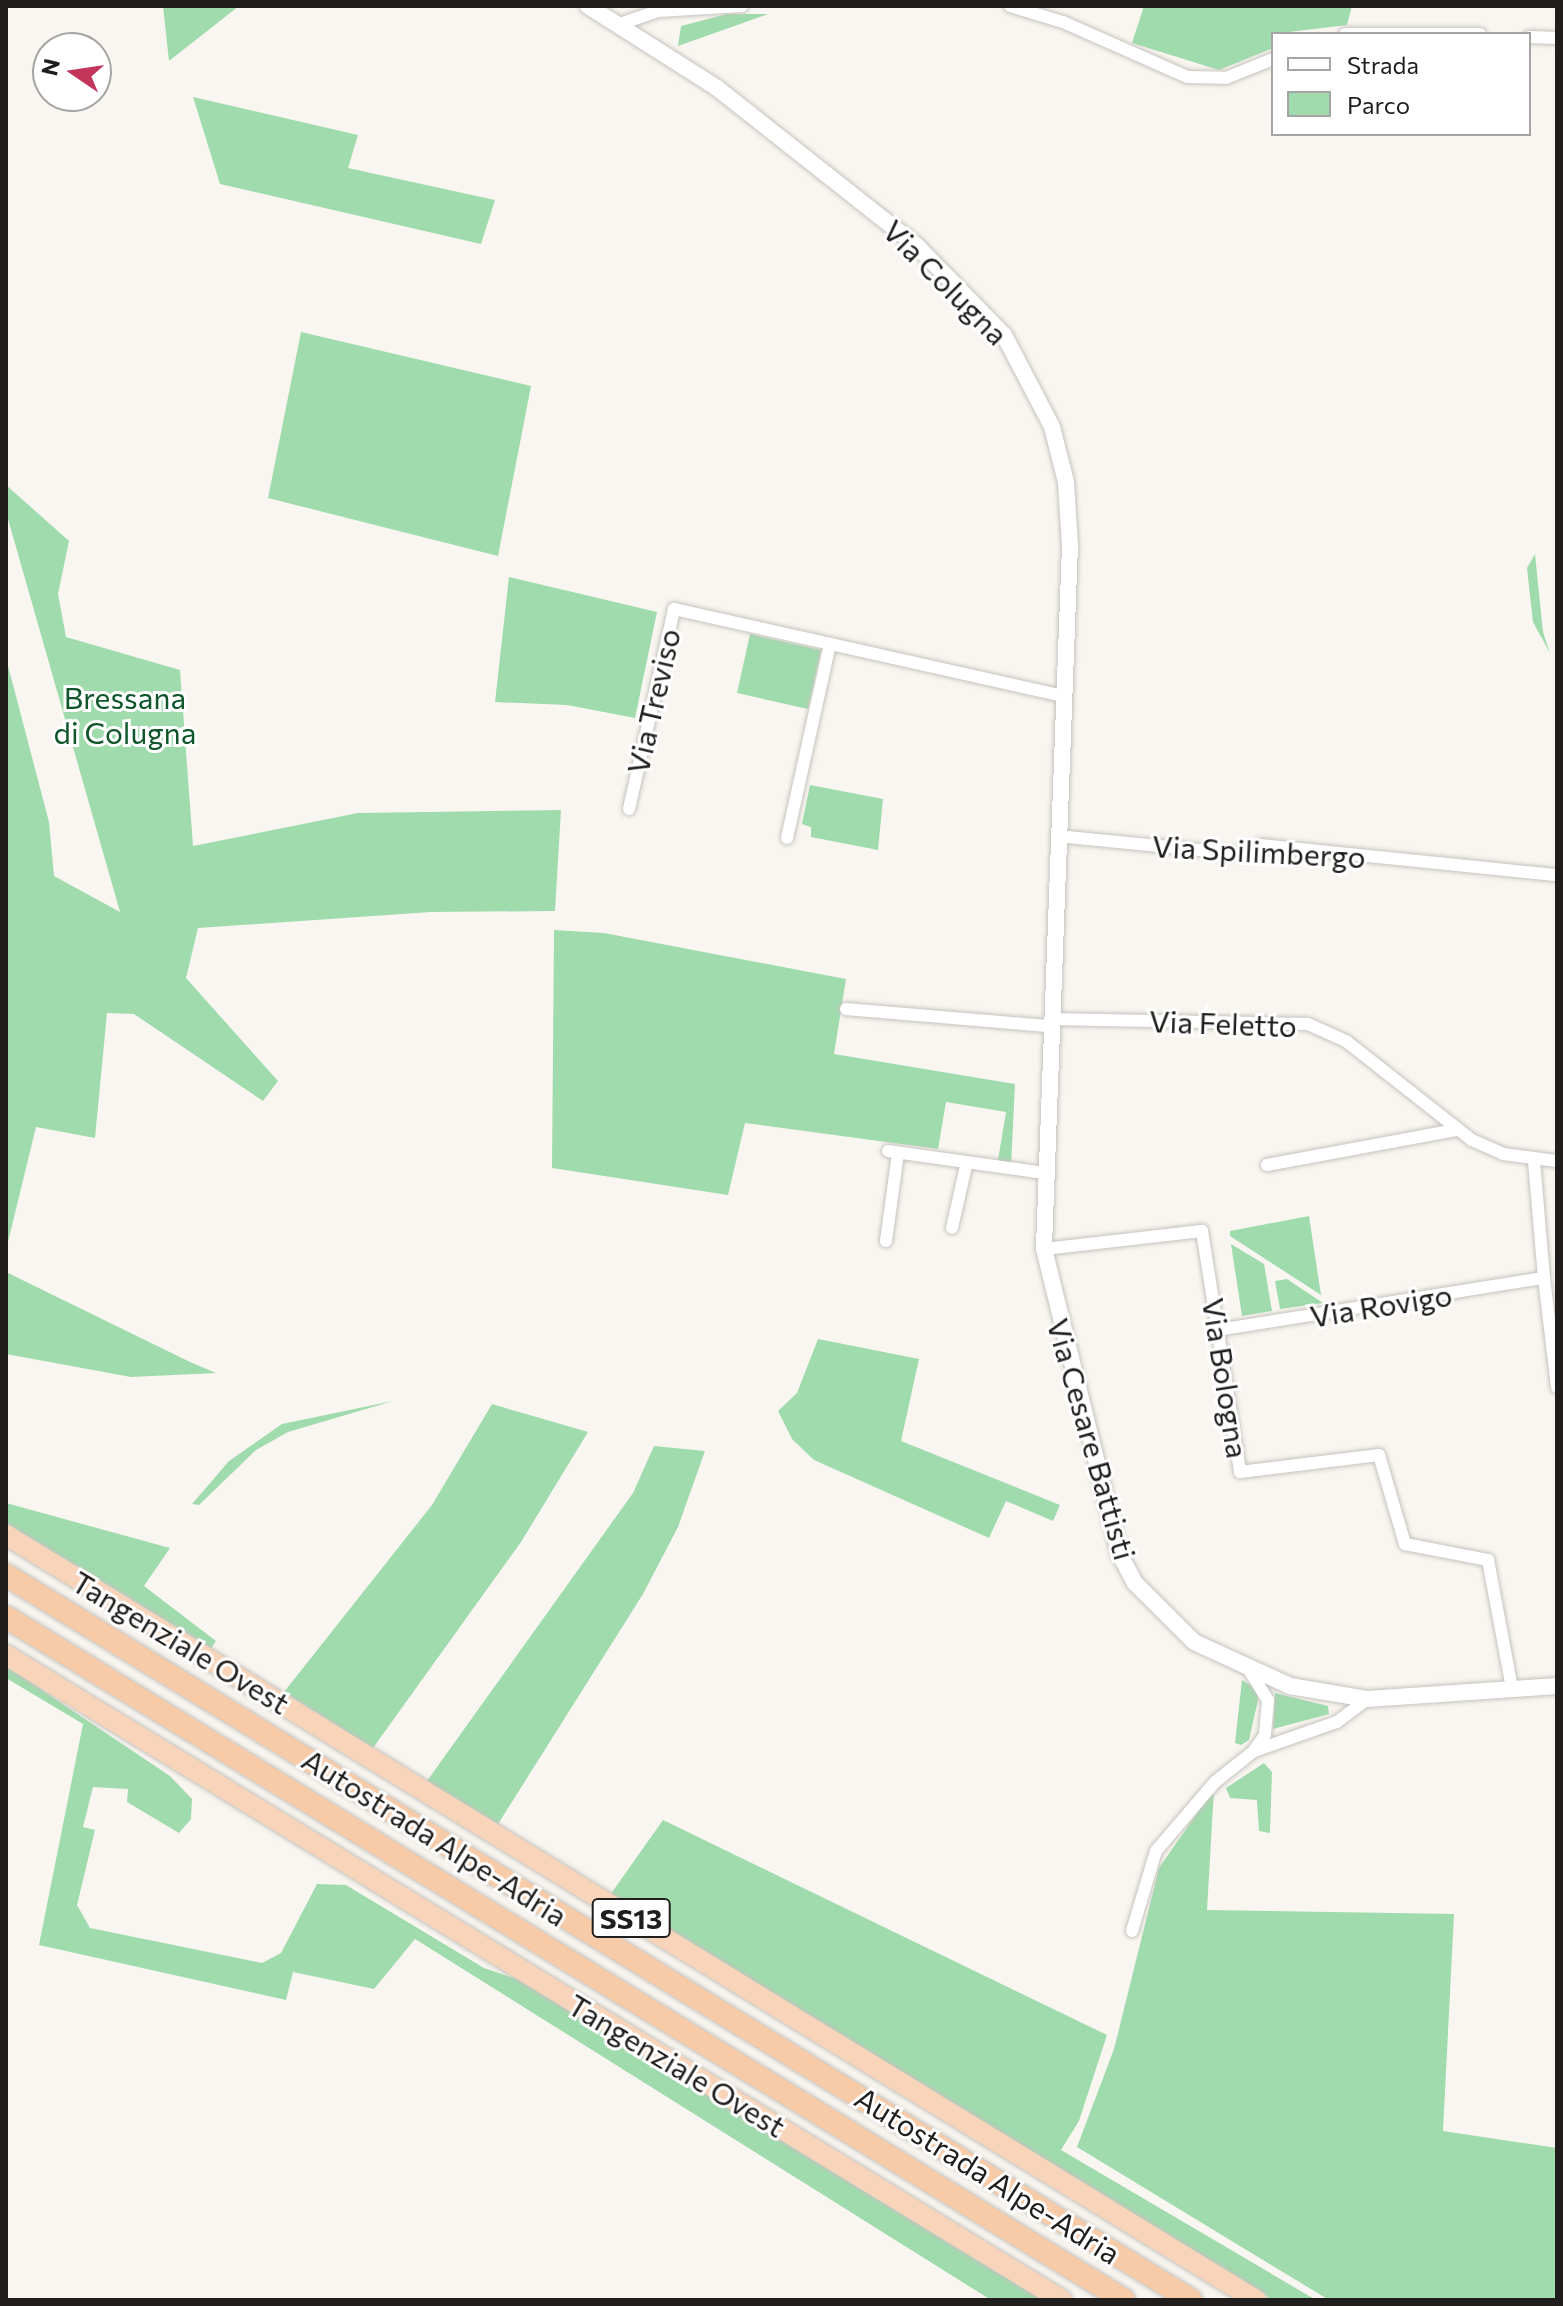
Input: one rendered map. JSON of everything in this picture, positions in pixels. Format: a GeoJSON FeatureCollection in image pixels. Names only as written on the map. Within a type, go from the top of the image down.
{"type":"FeatureCollection","features":[{"type":"Feature","properties":{"kind":"highway","name":"Tangenziale Ovest"},"geometry":{"type":"LineString","coordinates":[[6,1535],[1256,2300]]}},
{"type":"Feature","properties":{"kind":"highway","name":"Autostrada Alpe-Adria"},"geometry":{"type":"LineString","coordinates":[[6,1575],[1191,2300]]}},
{"type":"Feature","properties":{"kind":"highway","name":"Autostrada Alpe-Adria"},"geometry":{"type":"LineString","coordinates":[[6,1617],[1124,2300]]}},
{"type":"Feature","properties":{"kind":"highway","name":"Tangenziale Ovest"},"geometry":{"type":"LineString","coordinates":[[6,1655],[1062,2300]]}},
{"type":"Feature","properties":{"kind":"street","name":"Via Colugna"},"geometry":{"type":"LineString","coordinates":[[588,6],[717,88],[917,246],[978,305],[1027,368],[1052,427],[1066,482],[1063,696]]}},
{"type":"Feature","properties":{"kind":"street"},"geometry":{"type":"LineString","coordinates":[[620,24],[658,11],[742,6]]}},
{"type":"Feature","properties":{"kind":"street"},"geometry":{"type":"LineString","coordinates":[[1010,6],[1063,22],[1187,77],[1226,78],[1271,60]]}},
{"type":"Feature","properties":{"kind":"street"},"geometry":{"type":"LineString","coordinates":[[1531,37],[1557,38]]}},
{"type":"Feature","properties":{"kind":"street","name":"Via Treviso"},"geometry":{"type":"LineString","coordinates":[[629,809],[674,609],[1063,696]]}},
{"type":"Feature","properties":{"kind":"street"},"geometry":{"type":"LineString","coordinates":[[787,838],[830,644]]}},
{"type":"Feature","properties":{"kind":"street","name":"Via Cesare Battisti"},"geometry":{"type":"LineString","coordinates":[[1063,696],[1044,1173],[1044,1249],[1057,1323],[1119,1553],[1160,1615],[1194,1642],[1249,1670],[1290,1686],[1368,1699],[1557,1686]]}},
{"type":"Feature","properties":{"kind":"street","name":"Via Spilimbergo"},"geometry":{"type":"LineString","coordinates":[[1057,836],[1240,854],[1260,845],[1557,875]]}},
{"type":"Feature","properties":{"kind":"street"},"geometry":{"type":"LineString","coordinates":[[846,1009],[1050,1023]]}},
{"type":"Feature","properties":{"kind":"street","name":"Via Feletto"},"geometry":{"type":"LineString","coordinates":[[1050,1023],[1308,1024],[1346,1041],[1456,1130],[1534,1161],[1557,1161]]}},
{"type":"Feature","properties":{"kind":"street"},"geometry":{"type":"LineString","coordinates":[[1267,1165],[1456,1130]]}},
{"type":"Feature","properties":{"kind":"street"},"geometry":{"type":"LineString","coordinates":[[886,1241],[893,1152],[966,1166],[1044,1173]]}},
{"type":"Feature","properties":{"kind":"street"},"geometry":{"type":"LineString","coordinates":[[1534,1161],[1557,1387]]}},
{"type":"Feature","properties":{"kind":"street"},"geometry":{"type":"LineString","coordinates":[[952,1228],[966,1166]]}},
{"type":"Feature","properties":{"kind":"street","name":"Via Bologna"},"geometry":{"type":"LineString","coordinates":[[1044,1249],[1193,1230],[1204,1239],[1240,1472],[1370,1452],[1382,1457],[1405,1544],[1488,1560],[1512,1688]]}},
{"type":"Feature","properties":{"kind":"street","name":"Via Rovigo"},"geometry":{"type":"LineString","coordinates":[[1218,1330],[1544,1278]]}},
{"type":"Feature","properties":{"kind":"street"},"geometry":{"type":"LineString","coordinates":[[1132,1931],[1140,1893],[1165,1838],[1215,1782],[1254,1751],[1265,1735],[1268,1700],[1249,1670]]}},
{"type":"Feature","properties":{"kind":"street"},"geometry":{"type":"LineString","coordinates":[[1254,1751],[1337,1722],[1368,1699]]}},
{"type":"Feature","properties":{"kind":"green space"},"geometry":{"type":"Polygon","coordinates":[[[163,6],[239,6],[169,61],[163,6]]]}},
{"type":"Feature","properties":{"kind":"green space"},"geometry":{"type":"Polygon","coordinates":[[[1144,6],[1352,6],[1347,25],[1271,32],[1271,49],[1219,70],[1132,43],[1144,6]]]}},
{"type":"Feature","properties":{"kind":"green space"},"geometry":{"type":"Polygon","coordinates":[[[727,14],[768,14],[678,46],[681,26],[727,14]]]}},
{"type":"Feature","properties":{"kind":"green space"},"geometry":{"type":"Polygon","coordinates":[[[193,97],[358,135],[348,168],[495,200],[481,244],[220,184],[193,97]]]}},
{"type":"Feature","properties":{"kind":"green space"},"geometry":{"type":"Polygon","coordinates":[[[301,332],[531,386],[498,556],[268,498],[301,332]]]}},
{"type":"Feature","properties":{"kind":"green space","name":"Bressana di Colugna"},"geometry":{"type":"Polygon","coordinates":[[[6,485],[69,541],[58,594],[66,637],[180,670],[193,846],[358,813],[561,810],[555,911],[431,912],[198,928],[186,978],[278,1081],[263,1101],[134,1014],[107,1013],[95,1138],[36,1127],[6,1250],[6,658],[49,822],[54,876],[120,912],[6,512],[6,485]]]}},
{"type":"Feature","properties":{"kind":"green space"},"geometry":{"type":"Polygon","coordinates":[[[1535,554],[1543,632],[1550,653],[1533,622],[1527,568],[1535,554]]]}},
{"type":"Feature","properties":{"kind":"green space"},"geometry":{"type":"Polygon","coordinates":[[[509,577],[657,612],[635,718],[567,705],[495,702],[509,577]]]}},
{"type":"Feature","properties":{"kind":"green space"},"geometry":{"type":"Polygon","coordinates":[[[750,634],[821,650],[808,709],[737,693],[750,634]]]}},
{"type":"Feature","properties":{"kind":"green space"},"geometry":{"type":"Polygon","coordinates":[[[810,785],[883,799],[878,850],[811,837],[811,827],[802,824],[810,785]]]}},
{"type":"Feature","properties":{"kind":"green space"},"geometry":{"type":"Polygon","coordinates":[[[554,930],[604,933],[846,979],[834,1054],[1015,1084],[1011,1166],[998,1160],[1006,1112],[946,1102],[938,1149],[745,1123],[728,1195],[552,1168],[554,930]]]}},
{"type":"Feature","properties":{"kind":"green space"},"geometry":{"type":"Polygon","coordinates":[[[1309,1216],[1321,1295],[1230,1236],[1230,1231],[1309,1216]]]}},
{"type":"Feature","properties":{"kind":"green space"},"geometry":{"type":"Polygon","coordinates":[[[1231,1244],[1264,1264],[1272,1311],[1242,1316],[1231,1244]]]}},
{"type":"Feature","properties":{"kind":"green space"},"geometry":{"type":"Polygon","coordinates":[[[6,1272],[216,1373],[131,1377],[6,1354],[6,1272]]]}},
{"type":"Feature","properties":{"kind":"green space"},"geometry":{"type":"Polygon","coordinates":[[[1287,1279],[1323,1303],[1280,1309],[1275,1281],[1287,1279]]]}},
{"type":"Feature","properties":{"kind":"green space"},"geometry":{"type":"Polygon","coordinates":[[[818,1339],[919,1359],[901,1441],[1060,1505],[1053,1521],[1006,1501],[989,1538],[814,1460],[792,1439],[778,1411],[797,1393],[818,1339]]]}},
{"type":"Feature","properties":{"kind":"green space"},"geometry":{"type":"Polygon","coordinates":[[[393,1401],[288,1432],[256,1450],[199,1505],[192,1504],[229,1461],[282,1424],[393,1401]]]}},
{"type":"Feature","properties":{"kind":"green space"},"geometry":{"type":"Polygon","coordinates":[[[492,1404],[588,1432],[521,1542],[373,1748],[284,1692],[432,1505],[492,1404]]]}},
{"type":"Feature","properties":{"kind":"green space"},"geometry":{"type":"Polygon","coordinates":[[[654,1446],[705,1451],[678,1527],[643,1594],[498,1824],[427,1781],[633,1493],[654,1446]]]}},
{"type":"Feature","properties":{"kind":"green space"},"geometry":{"type":"Polygon","coordinates":[[[6,1503],[170,1548],[144,1586],[216,1641],[211,1648],[6,1523],[6,1503]]]}},
{"type":"Feature","properties":{"kind":"green space"},"geometry":{"type":"Polygon","coordinates":[[[6,1666],[170,1776],[192,1799],[191,1819],[179,1833],[127,1802],[128,1789],[93,1787],[83,1827],[95,1830],[77,1905],[90,1928],[262,1963],[281,1953],[317,1884],[346,1885],[484,1968],[517,1979],[1042,2300],[991,2300],[415,1939],[374,1989],[293,1972],[286,2000],[39,1945],[83,1724],[6,1678],[6,1666]]]}},
{"type":"Feature","properties":{"kind":"green space"},"geometry":{"type":"Polygon","coordinates":[[[1242,1680],[1257,1689],[1258,1700],[1249,1740],[1241,1745],[1235,1743],[1242,1680]]]}},
{"type":"Feature","properties":{"kind":"green space"},"geometry":{"type":"Polygon","coordinates":[[[1275,1693],[1328,1706],[1329,1714],[1273,1729],[1275,1693]]]}},
{"type":"Feature","properties":{"kind":"green space"},"geometry":{"type":"Polygon","coordinates":[[[1264,1763],[1272,1772],[1270,1833],[1259,1831],[1257,1800],[1230,1798],[1226,1788],[1264,1763]]]}},
{"type":"Feature","properties":{"kind":"green space"},"geometry":{"type":"Polygon","coordinates":[[[1214,1789],[1207,1910],[1454,1914],[1443,2131],[1557,2148],[1557,2300],[1329,2300],[1077,2147],[1114,2049],[1159,1868],[1214,1789]]]}},
{"type":"Feature","properties":{"kind":"green space"},"geometry":{"type":"Polygon","coordinates":[[[663,1820],[1107,2035],[1079,2121],[1061,2150],[1316,2300],[1273,2300],[610,1895],[663,1820]]]}}]}
